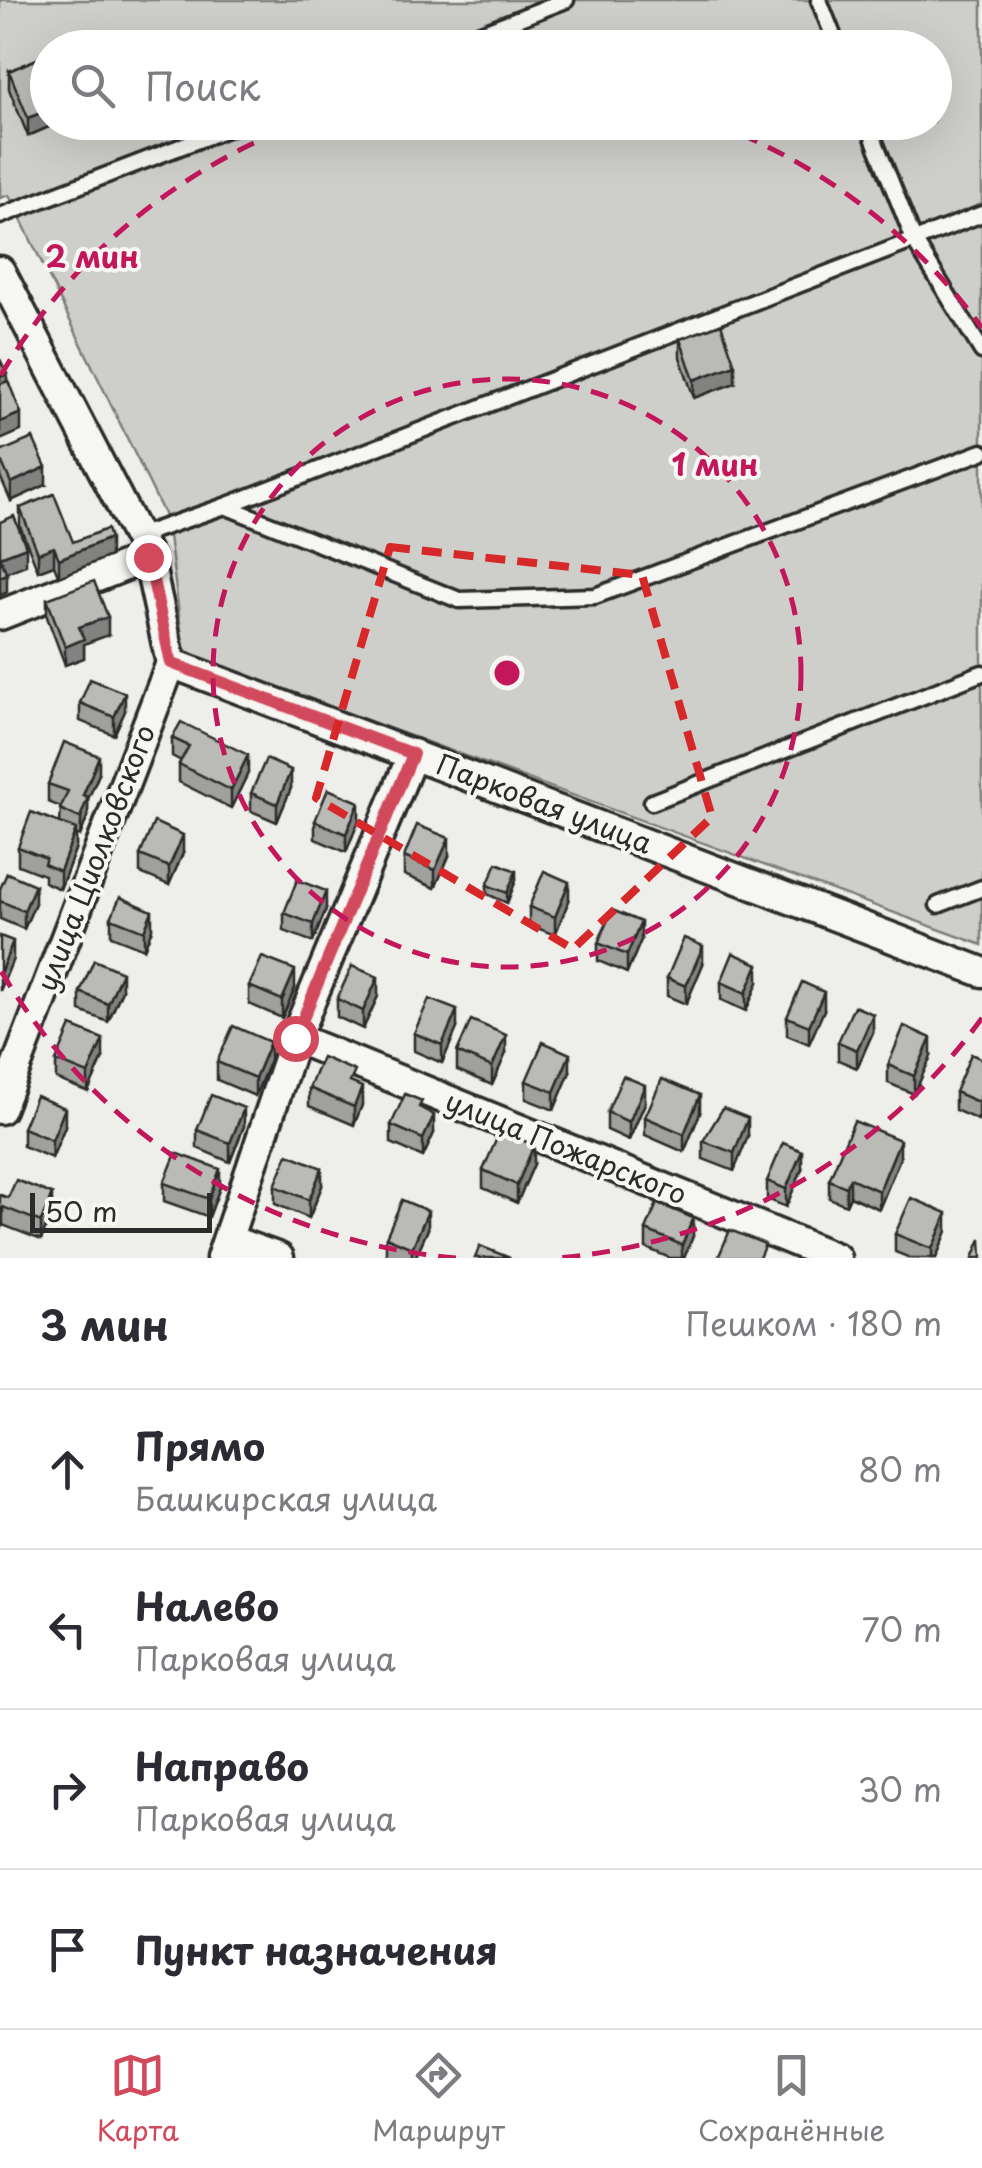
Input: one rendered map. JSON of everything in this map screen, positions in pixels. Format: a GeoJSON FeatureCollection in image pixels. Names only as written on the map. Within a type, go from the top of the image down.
{"type":"FeatureCollection","features":[{"type":"Feature","properties":{"kind":"street"},"geometry":{"type":"LineString","coordinates":[[0,271],[143,546],[171,663]]}},
{"type":"Feature","properties":{"kind":"street"},"geometry":{"type":"LineString","coordinates":[[0,614],[143,546]]}},
{"type":"Feature","properties":{"kind":"street","name":"Парковая улица"},"geometry":{"type":"LineString","coordinates":[[171,663],[982,972]]}},
{"type":"Feature","properties":{"kind":"street","name":"улица Циолковского"},"geometry":{"type":"LineString","coordinates":[[0,1109],[171,663]]}},
{"type":"Feature","properties":{"kind":"street"},"geometry":{"type":"LineString","coordinates":[[279,1258],[225,1249],[295,1038],[413,754]]}},
{"type":"Feature","properties":{"kind":"street","name":"улица Пожарского"},"geometry":{"type":"LineString","coordinates":[[295,1038],[836,1258]]}},
{"type":"Feature","properties":{"kind":"lane"},"geometry":{"type":"LineString","coordinates":[[488,30],[566,0]]}},
{"type":"Feature","properties":{"kind":"lane"},"geometry":{"type":"LineString","coordinates":[[819,0],[831,30]]}},
{"type":"Feature","properties":{"kind":"lane"},"geometry":{"type":"LineString","coordinates":[[0,216],[198,140]]}},
{"type":"Feature","properties":{"kind":"lane"},"geometry":{"type":"LineString","coordinates":[[875,140],[914,240],[982,351]]}},
{"type":"Feature","properties":{"kind":"lane"},"geometry":{"type":"LineString","coordinates":[[143,546],[224,506],[982,214]]}},
{"type":"Feature","properties":{"kind":"lane"},"geometry":{"type":"LineString","coordinates":[[224,506],[459,600],[595,596],[982,452]]}},
{"type":"Feature","properties":{"kind":"lane"},"geometry":{"type":"LineString","coordinates":[[652,802],[982,674]]}},
{"type":"Feature","properties":{"kind":"lane"},"geometry":{"type":"LineString","coordinates":[[938,905],[982,888]]}},
{"type":"Feature","properties":{"kind":"highlighted area"},"geometry":{"type":"Polygon","coordinates":[[[390,547],[642,575],[712,817],[573,949],[316,798],[390,547]]]}},
{"type":"Feature","properties":{"kind":"shaded area"},"geometry":{"type":"Polygon","coordinates":[[[0,0],[982,0],[982,945],[184,653],[167,520],[9,195],[0,198],[0,0]]]}},
{"type":"Feature","properties":{"kind":"building"},"geometry":{"type":"Polygon","coordinates":[[[30,62],[30,117],[28,118],[9,71],[30,62]]]}},
{"type":"Feature","properties":{"kind":"building"},"geometry":{"type":"Polygon","coordinates":[[[721,324],[735,365],[694,380],[680,339],[721,324]]]}},
{"type":"Feature","properties":{"kind":"building"},"geometry":{"type":"Polygon","coordinates":[[[0,359],[7,374],[0,377],[0,359]]]}},
{"type":"Feature","properties":{"kind":"building"},"geometry":{"type":"Polygon","coordinates":[[[8,381],[21,413],[0,422],[0,384],[8,381]]]}},
{"type":"Feature","properties":{"kind":"building"},"geometry":{"type":"Polygon","coordinates":[[[33,438],[46,467],[11,483],[0,452],[33,438]]]}},
{"type":"Feature","properties":{"kind":"building"},"geometry":{"type":"Polygon","coordinates":[[[54,494],[73,542],[107,529],[110,538],[59,559],[54,547],[38,553],[20,508],[54,494]]]}},
{"type":"Feature","properties":{"kind":"building"},"geometry":{"type":"Polygon","coordinates":[[[14,516],[26,547],[0,557],[0,522],[14,516]]]}},
{"type":"Feature","properties":{"kind":"building"},"geometry":{"type":"Polygon","coordinates":[[[0,557],[7,574],[0,577],[0,557]]]}},
{"type":"Feature","properties":{"kind":"building"},"geometry":{"type":"Polygon","coordinates":[[[94,581],[108,617],[79,627],[84,639],[65,647],[47,599],[94,581]]]}},
{"type":"Feature","properties":{"kind":"building"},"geometry":{"type":"Polygon","coordinates":[[[90,679],[125,693],[114,717],[80,703],[90,679]]]}},
{"type":"Feature","properties":{"kind":"building"},"geometry":{"type":"Polygon","coordinates":[[[181,722],[248,755],[231,790],[179,764],[189,746],[172,738],[181,722]]]}},
{"type":"Feature","properties":{"kind":"building"},"geometry":{"type":"Polygon","coordinates":[[[64,742],[99,756],[83,795],[88,797],[80,818],[60,809],[68,791],[48,784],[64,742]]]}},
{"type":"Feature","properties":{"kind":"building"},"geometry":{"type":"Polygon","coordinates":[[[266,759],[291,770],[277,804],[251,793],[266,759]]]}},
{"type":"Feature","properties":{"kind":"building"},"geometry":{"type":"Polygon","coordinates":[[[328,789],[359,802],[346,834],[315,821],[328,789]]]}},
{"type":"Feature","properties":{"kind":"building"},"geometry":{"type":"Polygon","coordinates":[[[31,812],[76,829],[60,871],[44,864],[46,858],[18,847],[31,812]]]}},
{"type":"Feature","properties":{"kind":"building"},"geometry":{"type":"Polygon","coordinates":[[[154,822],[183,835],[169,867],[140,855],[154,822]]]}},
{"type":"Feature","properties":{"kind":"building"},"geometry":{"type":"Polygon","coordinates":[[[417,825],[449,838],[435,870],[404,857],[417,825]]]}},
{"type":"Feature","properties":{"kind":"building"},"geometry":{"type":"Polygon","coordinates":[[[497,863],[516,871],[507,893],[487,885],[497,863]]]}},
{"type":"Feature","properties":{"kind":"building"},"geometry":{"type":"Polygon","coordinates":[[[544,871],[569,882],[555,917],[529,907],[544,871]]]}},
{"type":"Feature","properties":{"kind":"building"},"geometry":{"type":"Polygon","coordinates":[[[7,873],[35,885],[24,911],[0,901],[7,873]]]}},
{"type":"Feature","properties":{"kind":"building"},"geometry":{"type":"Polygon","coordinates":[[[297,880],[326,891],[313,924],[284,913],[297,880]]]}},
{"type":"Feature","properties":{"kind":"building"},"geometry":{"type":"Polygon","coordinates":[[[120,897],[152,911],[144,931],[111,918],[120,897]]]}},
{"type":"Feature","properties":{"kind":"building"},"geometry":{"type":"Polygon","coordinates":[[[612,910],[641,922],[627,955],[598,943],[612,910]]]}},
{"type":"Feature","properties":{"kind":"building"},"geometry":{"type":"Polygon","coordinates":[[[0,936],[13,941],[0,973],[0,936]]]}},
{"type":"Feature","properties":{"kind":"building"},"geometry":{"type":"Polygon","coordinates":[[[684,938],[703,946],[686,986],[667,978],[684,938]]]}},
{"type":"Feature","properties":{"kind":"building"},"geometry":{"type":"Polygon","coordinates":[[[733,953],[758,964],[746,993],[721,982],[733,953]]]}},
{"type":"Feature","properties":{"kind":"building"},"geometry":{"type":"Polygon","coordinates":[[[262,957],[295,970],[282,1000],[249,986],[262,957]]]}},
{"type":"Feature","properties":{"kind":"building"},"geometry":{"type":"Polygon","coordinates":[[[94,960],[122,972],[108,1004],[80,992],[94,960]]]}},
{"type":"Feature","properties":{"kind":"building"},"geometry":{"type":"Polygon","coordinates":[[[352,966],[378,977],[363,1011],[337,999],[352,966]]]}},
{"type":"Feature","properties":{"kind":"building"},"geometry":{"type":"Polygon","coordinates":[[[802,982],[824,992],[809,1026],[787,1017],[802,982]]]}},
{"type":"Feature","properties":{"kind":"building"},"geometry":{"type":"Polygon","coordinates":[[[429,999],[457,1010],[442,1045],[414,1033],[429,999]]]}},
{"type":"Feature","properties":{"kind":"building"},"geometry":{"type":"Polygon","coordinates":[[[854,1006],[873,1014],[857,1050],[838,1042],[854,1006]]]}},
{"type":"Feature","properties":{"kind":"building"},"geometry":{"type":"Polygon","coordinates":[[[471,1020],[506,1035],[492,1067],[457,1052],[471,1020]]]}},
{"type":"Feature","properties":{"kind":"building"},"geometry":{"type":"Polygon","coordinates":[[[71,1026],[103,1039],[88,1074],[56,1061],[71,1026]]]}},
{"type":"Feature","properties":{"kind":"building"},"geometry":{"type":"Polygon","coordinates":[[[233,1026],[270,1042],[255,1078],[217,1062],[233,1026]]]}},
{"type":"Feature","properties":{"kind":"building"},"geometry":{"type":"Polygon","coordinates":[[[904,1026],[931,1038],[914,1076],[888,1065],[904,1026]]]}},
{"type":"Feature","properties":{"kind":"building"},"geometry":{"type":"Polygon","coordinates":[[[543,1042],[570,1054],[554,1092],[526,1081],[543,1042]]]}},
{"type":"Feature","properties":{"kind":"building"},"geometry":{"type":"Polygon","coordinates":[[[971,1054],[982,1059],[982,1092],[978,1102],[955,1092],[971,1054]]]}},
{"type":"Feature","properties":{"kind":"building"},"geometry":{"type":"Polygon","coordinates":[[[322,1057],[355,1071],[350,1082],[362,1087],[354,1107],[309,1088],[322,1057]]]}},
{"type":"Feature","properties":{"kind":"building"},"geometry":{"type":"Polygon","coordinates":[[[623,1076],[645,1085],[629,1122],[607,1112],[623,1076]]]}},
{"type":"Feature","properties":{"kind":"building"},"geometry":{"type":"Polygon","coordinates":[[[662,1079],[700,1095],[684,1134],[645,1117],[662,1079]]]}},
{"type":"Feature","properties":{"kind":"building"},"geometry":{"type":"Polygon","coordinates":[[[405,1094],[422,1101],[419,1107],[434,1115],[423,1139],[391,1125],[405,1094]]]}},
{"type":"Feature","properties":{"kind":"building"},"geometry":{"type":"Polygon","coordinates":[[[211,1095],[244,1108],[230,1143],[197,1130],[211,1095]]]}},
{"type":"Feature","properties":{"kind":"building"},"geometry":{"type":"Polygon","coordinates":[[[36,1096],[65,1108],[52,1140],[23,1128],[36,1096]]]}},
{"type":"Feature","properties":{"kind":"building"},"geometry":{"type":"Polygon","coordinates":[[[723,1108],[748,1118],[734,1153],[703,1141],[723,1108]]]}},
{"type":"Feature","properties":{"kind":"building"},"geometry":{"type":"Polygon","coordinates":[[[854,1121],[900,1140],[879,1191],[850,1178],[846,1187],[829,1180],[854,1121]]]}},
{"type":"Feature","properties":{"kind":"building"},"geometry":{"type":"Polygon","coordinates":[[[500,1131],[534,1145],[517,1185],[483,1170],[500,1131]]]}},
{"type":"Feature","properties":{"kind":"building"},"geometry":{"type":"Polygon","coordinates":[[[783,1143],[802,1151],[786,1189],[767,1181],[783,1143]]]}},
{"type":"Feature","properties":{"kind":"building"},"geometry":{"type":"Polygon","coordinates":[[[176,1153],[220,1169],[209,1199],[164,1183],[176,1153]]]}},
{"type":"Feature","properties":{"kind":"building"},"geometry":{"type":"Polygon","coordinates":[[[288,1154],[322,1168],[309,1200],[275,1186],[288,1154]]]}},
{"type":"Feature","properties":{"kind":"building"},"geometry":{"type":"Polygon","coordinates":[[[16,1180],[52,1194],[41,1222],[3,1207],[0,1214],[0,1195],[8,1198],[16,1180]]]}},
{"type":"Feature","properties":{"kind":"building"},"geometry":{"type":"Polygon","coordinates":[[[911,1198],[947,1213],[932,1249],[895,1234],[911,1198]]]}},
{"type":"Feature","properties":{"kind":"building"},"geometry":{"type":"Polygon","coordinates":[[[402,1200],[428,1211],[412,1248],[386,1237],[402,1200]]]}},
{"type":"Feature","properties":{"kind":"building"},"geometry":{"type":"Polygon","coordinates":[[[657,1203],[693,1218],[682,1245],[646,1230],[657,1203]]]}},
{"type":"Feature","properties":{"kind":"building"},"geometry":{"type":"Polygon","coordinates":[[[730,1230],[765,1244],[759,1258],[718,1258],[730,1230]]]}},
{"type":"Feature","properties":{"kind":"building"},"geometry":{"type":"Polygon","coordinates":[[[981,1239],[982,1258],[973,1258],[981,1239]]]}},
{"type":"Feature","properties":{"kind":"building"},"geometry":{"type":"Polygon","coordinates":[[[480,1246],[510,1258],[475,1258],[480,1246]]]}},
{"type":"Feature","properties":{"kind":"route"},"geometry":{"type":"LineString","coordinates":[[148,557],[171,663],[413,754],[295,1038]]}}]}
